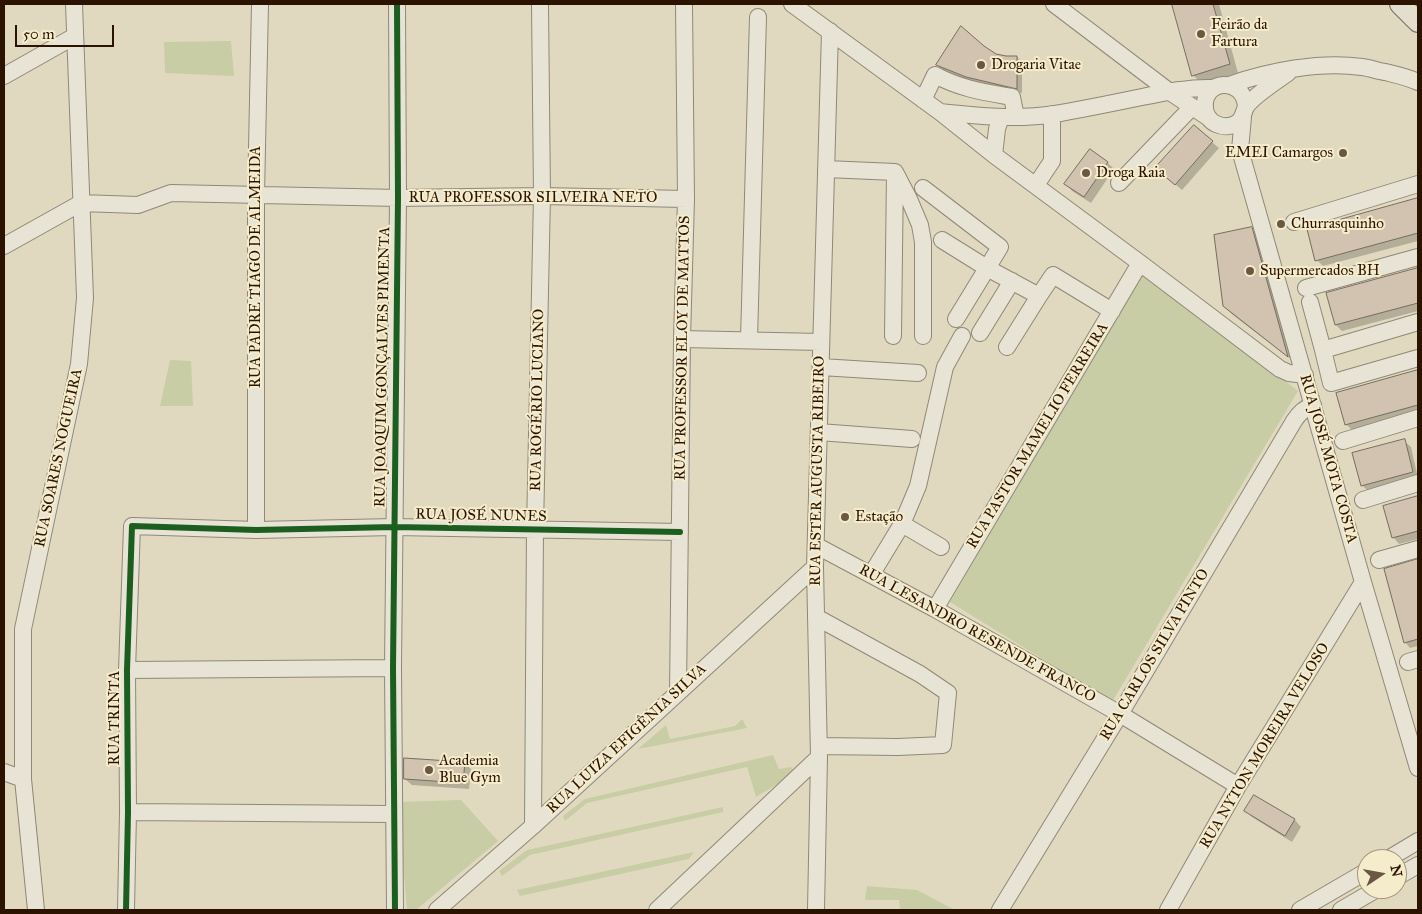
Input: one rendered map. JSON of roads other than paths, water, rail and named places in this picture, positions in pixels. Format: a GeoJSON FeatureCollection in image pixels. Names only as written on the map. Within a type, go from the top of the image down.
{"type":"FeatureCollection","features":[{"type":"Feature","properties":{"kind":"main road"},"geometry":{"type":"LineString","coordinates":[[1400,4],[1418,22]]}},
{"type":"Feature","properties":{"kind":"street","name":"RUA SOARES NOGUEIRA"},"geometry":{"type":"LineString","coordinates":[[36,910],[23,779],[22,629],[79,364],[85,298],[74,4]]}},
{"type":"Feature","properties":{"kind":"street","name":"RUA PADRE TIAGO DE ALMEIDA"},"geometry":{"type":"LineString","coordinates":[[256,530],[256,196],[260,4]]}},
{"type":"Feature","properties":{"kind":"street","name":"RUA JOAQUIM GONÇALVES PIMENTA"},"geometry":{"type":"LineString","coordinates":[[395,910],[393,668],[398,198],[396,4]]}},
{"type":"Feature","properties":{"kind":"street","name":"RUA ROGÉRIO LUCIANO"},"geometry":{"type":"LineString","coordinates":[[533,826],[535,530],[542,196],[540,4]]}},
{"type":"Feature","properties":{"kind":"street","name":"RUA PROFESSOR ELOY DE MATTOS"},"geometry":{"type":"LineString","coordinates":[[678,692],[682,339],[686,199],[684,4]]}},
{"type":"Feature","properties":{"kind":"street"},"geometry":{"type":"LineString","coordinates":[[792,4],[940,112],[994,155],[1280,369],[1289,373],[1304,375]]}},
{"type":"Feature","properties":{"kind":"street","name":"RUA JOSÉ MOTA COSTA"},"geometry":{"type":"LineString","coordinates":[[1054,4],[1170,92],[1215,122],[1240,150]]}},
{"type":"Feature","properties":{"kind":"street"},"geometry":{"type":"LineString","coordinates":[[749,340],[758,17]]}},
{"type":"Feature","properties":{"kind":"street","name":"RUA ESTER AUGUSTA RIBEIRO"},"geometry":{"type":"LineString","coordinates":[[816,910],[819,751],[815,567],[830,31]]}},
{"type":"Feature","properties":{"kind":"street"},"geometry":{"type":"LineString","coordinates":[[4,76],[75,36]]}},
{"type":"Feature","properties":{"kind":"street"},"geometry":{"type":"LineString","coordinates":[[940,112],[1009,117],[1052,114],[1170,92],[1222,86],[1293,69],[1322,66],[1361,67],[1407,77],[1418,82]]}},
{"type":"Feature","properties":{"kind":"street"},"geometry":{"type":"LineString","coordinates":[[1245,112],[1244,95],[1240,90],[1222,86],[1206,98],[1206,112],[1215,122],[1227,126],[1233,125],[1239,122],[1261,94],[1293,69]]}},
{"type":"Feature","properties":{"kind":"street"},"geometry":{"type":"LineString","coordinates":[[923,100],[935,75],[951,84],[1012,97],[1009,117],[997,128],[994,155]]}},
{"type":"Feature","properties":{"kind":"street"},"geometry":{"type":"LineString","coordinates":[[1118,183],[1192,107]]}},
{"type":"Feature","properties":{"kind":"street","name":"RUA JOSÉ MOTA COSTA"},"geometry":{"type":"LineString","coordinates":[[1245,112],[1240,150],[1418,768]]}},
{"type":"Feature","properties":{"kind":"street"},"geometry":{"type":"LineString","coordinates":[[1036,185],[1052,161],[1052,114]]}},
{"type":"Feature","properties":{"kind":"street"},"geometry":{"type":"LineString","coordinates":[[826,168],[895,172]]}},
{"type":"Feature","properties":{"kind":"street"},"geometry":{"type":"LineString","coordinates":[[895,172],[909,198],[920,225],[924,242],[923,336]]}},
{"type":"Feature","properties":{"kind":"street"},"geometry":{"type":"LineString","coordinates":[[893,336],[895,172]]}},
{"type":"Feature","properties":{"kind":"street"},"geometry":{"type":"LineString","coordinates":[[1294,222],[1418,184]]}},
{"type":"Feature","properties":{"kind":"street"},"geometry":{"type":"LineString","coordinates":[[922,188],[1000,246],[956,319]]}},
{"type":"Feature","properties":{"kind":"street","name":"RUA PROFESSOR SILVEIRA NETO"},"geometry":{"type":"LineString","coordinates":[[81,203],[138,205],[172,193],[398,198],[542,196],[686,199]]}},
{"type":"Feature","properties":{"kind":"street"},"geometry":{"type":"LineString","coordinates":[[4,246],[81,203]]}},
{"type":"Feature","properties":{"kind":"street"},"geometry":{"type":"LineString","coordinates":[[942,240],[987,268],[1039,296]]}},
{"type":"Feature","properties":{"kind":"street"},"geometry":{"type":"LineString","coordinates":[[1418,257],[1308,295],[1330,383],[1418,358]]}},
{"type":"Feature","properties":{"kind":"street","name":"RUA PASTOR MAMELIO FERREIRA"},"geometry":{"type":"LineString","coordinates":[[935,609],[1140,263]]}},
{"type":"Feature","properties":{"kind":"street"},"geometry":{"type":"LineString","coordinates":[[1007,347],[1053,275],[1112,311]]}},
{"type":"Feature","properties":{"kind":"street"},"geometry":{"type":"LineString","coordinates":[[980,333],[1012,281]]}},
{"type":"Feature","properties":{"kind":"street"},"geometry":{"type":"LineString","coordinates":[[1323,350],[1418,322]]}},
{"type":"Feature","properties":{"kind":"street"},"geometry":{"type":"LineString","coordinates":[[871,575],[902,524],[918,486],[945,367],[962,336]]}},
{"type":"Feature","properties":{"kind":"street"},"geometry":{"type":"LineString","coordinates":[[682,339],[821,342]]}},
{"type":"Feature","properties":{"kind":"street"},"geometry":{"type":"LineString","coordinates":[[820,367],[918,373]]}},
{"type":"Feature","properties":{"kind":"street","name":"RUA CARLOS SILVA PINTO"},"geometry":{"type":"LineString","coordinates":[[1000,910],[1120,714],[1294,421],[1299,413],[1313,405]]}},
{"type":"Feature","properties":{"kind":"street"},"geometry":{"type":"LineString","coordinates":[[1343,441],[1418,418]]}},
{"type":"Feature","properties":{"kind":"street"},"geometry":{"type":"LineString","coordinates":[[819,432],[912,438]]}},
{"type":"Feature","properties":{"kind":"street"},"geometry":{"type":"LineString","coordinates":[[1364,500],[1418,483]]}},
{"type":"Feature","properties":{"kind":"street"},"geometry":{"type":"LineString","coordinates":[[902,524],[941,547]]}},
{"type":"Feature","properties":{"kind":"street","name":"RUA JOSÉ NUNES"},"geometry":{"type":"LineString","coordinates":[[132,526],[256,530],[394,527],[680,532]]}},
{"type":"Feature","properties":{"kind":"street","name":"RUA TRINTA"},"geometry":{"type":"LineString","coordinates":[[126,910],[128,812],[127,670],[132,526]]}},
{"type":"Feature","properties":{"kind":"street","name":"RUA LESANDRO RESENDE FRANCO"},"geometry":{"type":"LineString","coordinates":[[817,546],[935,609],[1120,714],[1238,786]]}},
{"type":"Feature","properties":{"kind":"street"},"geometry":{"type":"LineString","coordinates":[[1379,560],[1418,549]]}},
{"type":"Feature","properties":{"kind":"street","name":"RUA LUIZA EFIGÊNIA SILVA"},"geometry":{"type":"LineString","coordinates":[[437,910],[533,826],[815,567]]}},
{"type":"Feature","properties":{"kind":"street","name":"RUA NYTON MOREIRA VELOSO"},"geometry":{"type":"LineString","coordinates":[[1168,910],[1238,786],[1363,582]]}},
{"type":"Feature","properties":{"kind":"street"},"geometry":{"type":"LineString","coordinates":[[657,910],[819,751],[943,745],[948,693],[920,674],[816,617]]}},
{"type":"Feature","properties":{"kind":"street"},"geometry":{"type":"LineString","coordinates":[[127,670],[393,668]]}},
{"type":"Feature","properties":{"kind":"street"},"geometry":{"type":"LineString","coordinates":[[4,772],[23,779]]}},
{"type":"Feature","properties":{"kind":"street"},"geometry":{"type":"LineString","coordinates":[[128,812],[393,814]]}},
{"type":"Feature","properties":{"kind":"street"},"geometry":{"type":"LineString","coordinates":[[1405,849],[1418,841]]}},
{"type":"Feature","properties":{"kind":"street"},"geometry":{"type":"LineString","coordinates":[[1407,871],[1418,865]]}},
{"type":"Feature","properties":{"kind":"street"},"geometry":{"type":"LineString","coordinates":[[1300,910],[1357,877]]}},
{"type":"Feature","properties":{"kind":"street"},"geometry":{"type":"LineString","coordinates":[[1341,910],[1360,899]]}},
{"type":"Feature","properties":{"kind":"place","name":"Feirão da Fartura"},"geometry":{"type":"Point","coordinates":[1201,34]}},
{"type":"Feature","properties":{"kind":"place","name":"Drogaria Vitae"},"geometry":{"type":"Point","coordinates":[981,65]}},
{"type":"Feature","properties":{"kind":"place","name":"EMEI Camargos"},"geometry":{"type":"Point","coordinates":[1343,153]}},
{"type":"Feature","properties":{"kind":"place","name":"Droga Raia"},"geometry":{"type":"Point","coordinates":[1086,173]}},
{"type":"Feature","properties":{"kind":"place","name":"Churrasquinho"},"geometry":{"type":"Point","coordinates":[1281,224]}},
{"type":"Feature","properties":{"kind":"place","name":"Supermercados BH"},"geometry":{"type":"Point","coordinates":[1250,271]}},
{"type":"Feature","properties":{"kind":"place","name":"Estação"},"geometry":{"type":"Point","coordinates":[845,517]}},
{"type":"Feature","properties":{"kind":"place","name":"Academia Blue Gym"},"geometry":{"type":"Point","coordinates":[429,770]}}]}
